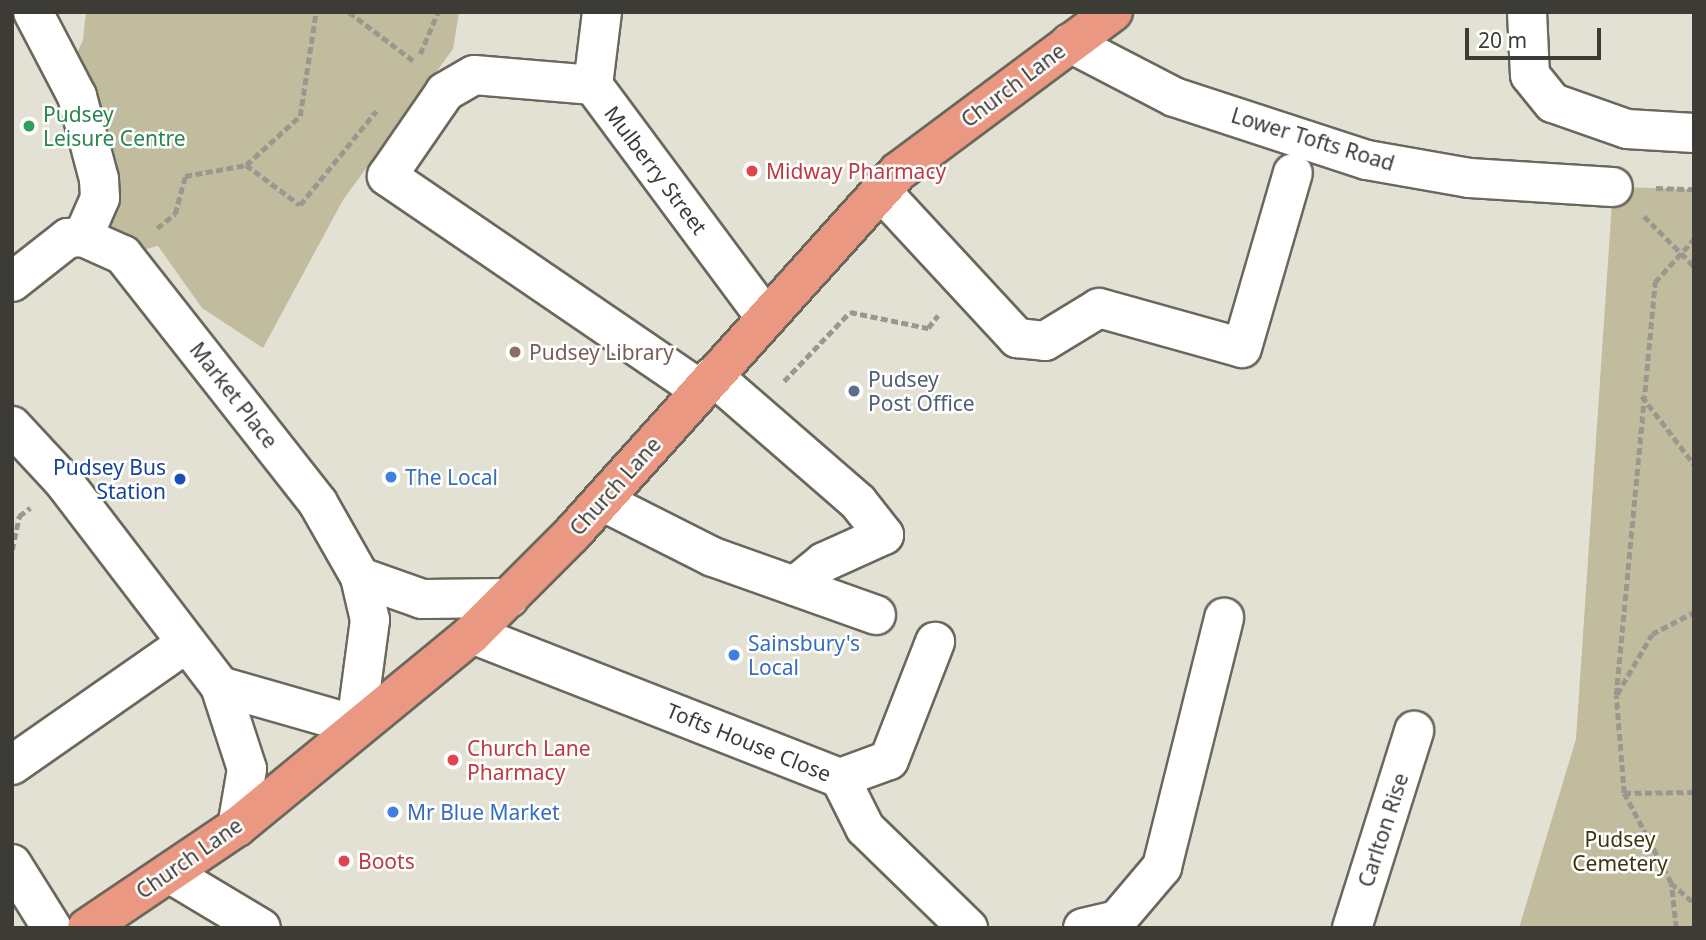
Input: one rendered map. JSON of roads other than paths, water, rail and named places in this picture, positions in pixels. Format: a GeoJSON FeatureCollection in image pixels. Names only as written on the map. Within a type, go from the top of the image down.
{"type":"FeatureCollection","features":[{"type":"Feature","properties":{"kind":"main road","name":"Church Lane"},"geometry":{"type":"LineString","coordinates":[[87,928],[237,827],[356,725],[472,634],[602,501],[707,383],[763,314],[880,190],[1072,30],[1113,12]]}},
{"type":"Feature","properties":{"kind":"street"},"geometry":{"type":"LineString","coordinates":[[12,282],[68,238],[83,237],[100,198],[77,96],[33,12]]}},
{"type":"Feature","properties":{"kind":"street"},"geometry":{"type":"LineString","coordinates":[[1527,12],[1530,75],[1553,103],[1627,129],[1694,133]]}},
{"type":"Feature","properties":{"kind":"street","name":"Mulberry Street"},"geometry":{"type":"LineString","coordinates":[[610,14],[593,85],[763,314]]}},
{"type":"Feature","properties":{"kind":"street","name":"Lower Tofts Road"},"geometry":{"type":"LineString","coordinates":[[1072,30],[1174,97],[1367,160],[1469,178],[1613,187]]}},
{"type":"Feature","properties":{"kind":"street"},"geometry":{"type":"LineString","coordinates":[[593,85],[474,75],[445,92],[387,176],[590,314],[707,383],[858,502],[884,536],[824,562],[794,586]]}},
{"type":"Feature","properties":{"kind":"street"},"geometry":{"type":"LineString","coordinates":[[880,190],[1017,338],[1045,341],[1099,308],[1242,348],[1293,173]]}},
{"type":"Feature","properties":{"kind":"street","name":"Market Place"},"geometry":{"type":"LineString","coordinates":[[83,237],[123,255],[318,503],[360,578],[370,621],[356,725]]}},
{"type":"Feature","properties":{"kind":"street"},"geometry":{"type":"LineString","coordinates":[[12,426],[64,482],[184,645],[220,686],[247,769],[237,827]]}},
{"type":"Feature","properties":{"kind":"street"},"geometry":{"type":"LineString","coordinates":[[602,501],[713,557],[876,615]]}},
{"type":"Feature","properties":{"kind":"street"},"geometry":{"type":"LineString","coordinates":[[360,578],[422,600],[509,598]]}},
{"type":"Feature","properties":{"kind":"street"},"geometry":{"type":"LineString","coordinates":[[1083,928],[1118,920],[1162,867],[1224,618]]}},
{"type":"Feature","properties":{"kind":"street","name":"Tofts House Close"},"geometry":{"type":"LineString","coordinates":[[472,634],[840,778],[865,828],[968,928]]}},
{"type":"Feature","properties":{"kind":"street"},"geometry":{"type":"LineString","coordinates":[[840,778],[889,760],[935,642]]}},
{"type":"Feature","properties":{"kind":"street"},"geometry":{"type":"LineString","coordinates":[[12,765],[184,645]]}},
{"type":"Feature","properties":{"kind":"street"},"geometry":{"type":"LineString","coordinates":[[220,686],[356,725]]}},
{"type":"Feature","properties":{"kind":"street","name":"Carlton Rise"},"geometry":{"type":"LineString","coordinates":[[1352,928],[1414,731]]}},
{"type":"Feature","properties":{"kind":"street"},"geometry":{"type":"LineString","coordinates":[[12,864],[52,928]]}},
{"type":"Feature","properties":{"kind":"street"},"geometry":{"type":"LineString","coordinates":[[169,873],[261,928]]}},
{"type":"Feature","properties":{"kind":"place","name":"Pudsey Leisure Centre"},"geometry":{"type":"Point","coordinates":[29,126]}},
{"type":"Feature","properties":{"kind":"place","name":"Midway Pharmacy"},"geometry":{"type":"Point","coordinates":[752,171]}},
{"type":"Feature","properties":{"kind":"place","name":"Pudsey Library"},"geometry":{"type":"Point","coordinates":[515,352]}},
{"type":"Feature","properties":{"kind":"place","name":"Pudsey Post Office"},"geometry":{"type":"Point","coordinates":[854,391]}},
{"type":"Feature","properties":{"kind":"place","name":"The Local"},"geometry":{"type":"Point","coordinates":[391,477]}},
{"type":"Feature","properties":{"kind":"place","name":"Pudsey Bus Station"},"geometry":{"type":"Point","coordinates":[180,479]}},
{"type":"Feature","properties":{"kind":"place","name":"Sainsbury's Local"},"geometry":{"type":"Point","coordinates":[734,655]}},
{"type":"Feature","properties":{"kind":"place","name":"Church Lane Pharmacy"},"geometry":{"type":"Point","coordinates":[453,760]}},
{"type":"Feature","properties":{"kind":"place","name":"Mr Blue Market"},"geometry":{"type":"Point","coordinates":[393,812]}},
{"type":"Feature","properties":{"kind":"place","name":"Boots"},"geometry":{"type":"Point","coordinates":[344,861]}},
{"type":"Feature","properties":{"kind":"park label","name":"Pudsey Cemetery"},"geometry":{"type":"Point","coordinates":[1620,851]}}]}
